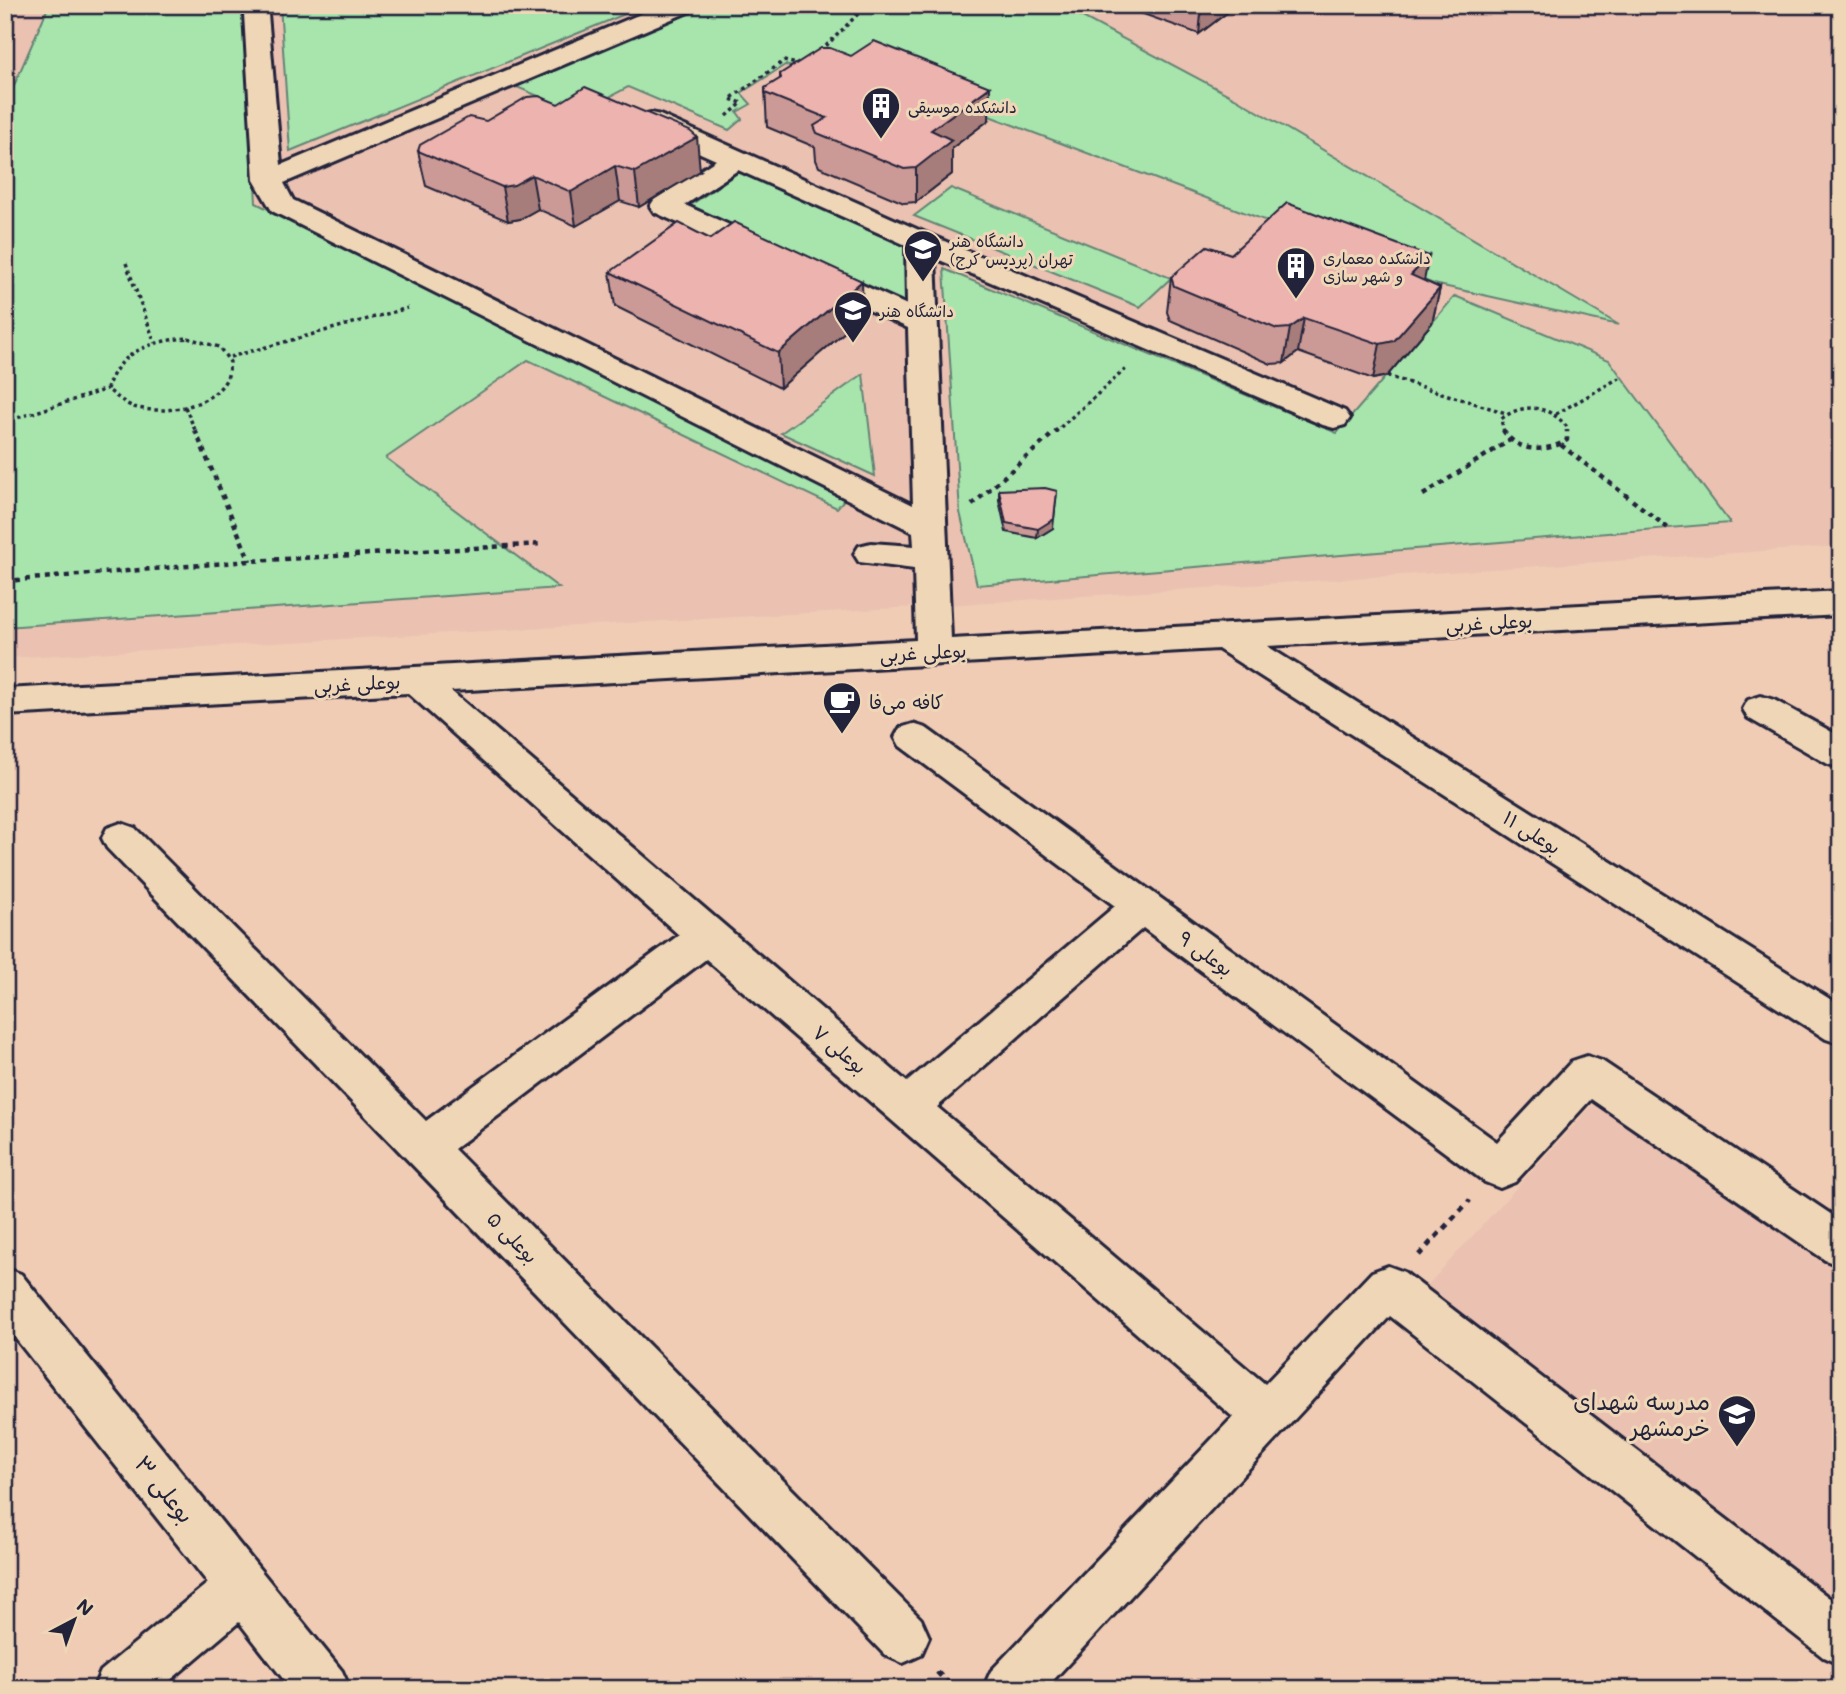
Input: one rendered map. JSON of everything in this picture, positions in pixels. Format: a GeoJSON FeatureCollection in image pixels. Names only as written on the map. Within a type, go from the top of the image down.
{"type":"FeatureCollection","features":[{"type":"Feature","properties":{"kind":"street"},"geometry":{"type":"LineString","coordinates":[[268,180],[684,5]]}},
{"type":"Feature","properties":{"kind":"street"},"geometry":{"type":"LineString","coordinates":[[256,13],[268,180],[282,205],[459,294],[929,542]]}},
{"type":"Feature","properties":{"kind":"street"},"geometry":{"type":"LineString","coordinates":[[630,112],[920,241],[1334,418]]}},
{"type":"Feature","properties":{"kind":"street"},"geometry":{"type":"LineString","coordinates":[[737,159],[664,206],[922,323]]}},
{"type":"Feature","properties":{"kind":"street"},"geometry":{"type":"LineString","coordinates":[[920,241],[934,652]]}},
{"type":"Feature","properties":{"kind":"street"},"geometry":{"type":"LineString","coordinates":[[871,554],[929,542]]}},
{"type":"Feature","properties":{"kind":"street","name":"بوعلی غربی"},"geometry":{"type":"LineString","coordinates":[[5,702],[1841,603]]}},
{"type":"Feature","properties":{"kind":"street","name":"بوعلی ۱۱"},"geometry":{"type":"LineString","coordinates":[[1224,636],[1841,1027]]}},
{"type":"Feature","properties":{"kind":"street","name":"بوعلی ۷"},"geometry":{"type":"LineString","coordinates":[[415,680],[707,936],[1267,1416]]}},
{"type":"Feature","properties":{"kind":"street"},"geometry":{"type":"LineString","coordinates":[[1761,709],[1841,754]]}},
{"type":"Feature","properties":{"kind":"street","name":"بوعلی ۹"},"geometry":{"type":"LineString","coordinates":[[913,737],[1500,1168]]}},
{"type":"Feature","properties":{"kind":"street","name":"بوعلی ۵"},"geometry":{"type":"LineString","coordinates":[[121,838],[903,1637]]}},
{"type":"Feature","properties":{"kind":"street"},"geometry":{"type":"LineString","coordinates":[[908,1107],[1142,906]]}},
{"type":"Feature","properties":{"kind":"street"},"geometry":{"type":"LineString","coordinates":[[425,1146],[707,936]]}},
{"type":"Feature","properties":{"kind":"street"},"geometry":{"type":"LineString","coordinates":[[1500,1168],[1587,1074],[1841,1246]]}},
{"type":"Feature","properties":{"kind":"street"},"geometry":{"type":"LineString","coordinates":[[1031,1681],[1267,1416],[1388,1287],[1841,1639]]}},
{"type":"Feature","properties":{"kind":"street","name":"بوعلی ۳"},"geometry":{"type":"LineString","coordinates":[[5,1289],[324,1689]]}},
{"type":"Feature","properties":{"kind":"street"},"geometry":{"type":"LineString","coordinates":[[119,1689],[242,1587]]}},
{"type":"Feature","properties":{"kind":"path"},"geometry":{"type":"LineString","coordinates":[[815,57],[867,5]]}},
{"type":"Feature","properties":{"kind":"path"},"geometry":{"type":"LineString","coordinates":[[698,142],[742,103],[730,99],[784,61],[806,66]]}},
{"type":"Feature","properties":{"kind":"path"},"geometry":{"type":"LineString","coordinates":[[125,263],[155,343]]}},
{"type":"Feature","properties":{"kind":"path"},"geometry":{"type":"LineString","coordinates":[[230,357],[459,294]]}},
{"type":"Feature","properties":{"kind":"path"},"geometry":{"type":"LineString","coordinates":[[188,338],[206,341],[221,347],[230,357],[232,368],[228,379],[218,391],[185,407],[146,411],[117,400],[107,389],[116,365],[129,354],[155,343],[188,338]]}},
{"type":"Feature","properties":{"kind":"path"},"geometry":{"type":"LineString","coordinates":[[929,542],[1157,342]]}},
{"type":"Feature","properties":{"kind":"path"},"geometry":{"type":"LineString","coordinates":[[1387,376],[1506,413]]}},
{"type":"Feature","properties":{"kind":"path"},"geometry":{"type":"LineString","coordinates":[[1556,414],[1621,377]]}},
{"type":"Feature","properties":{"kind":"path"},"geometry":{"type":"LineString","coordinates":[[5,422],[107,389]]}},
{"type":"Feature","properties":{"kind":"path"},"geometry":{"type":"LineString","coordinates":[[185,407],[250,561]]}},
{"type":"Feature","properties":{"kind":"path"},"geometry":{"type":"LineString","coordinates":[[1524,407],[1556,414],[1563,420],[1569,433],[1561,445],[1542,450],[1520,445],[1510,440],[1500,426],[1506,413],[1524,407]]}},
{"type":"Feature","properties":{"kind":"path"},"geometry":{"type":"LineString","coordinates":[[1423,495],[1510,440]]}},
{"type":"Feature","properties":{"kind":"path"},"geometry":{"type":"LineString","coordinates":[[1561,445],[1668,528]]}},
{"type":"Feature","properties":{"kind":"path"},"geometry":{"type":"LineString","coordinates":[[5,581],[250,561],[543,544]]}},
{"type":"Feature","properties":{"kind":"path"},"geometry":{"type":"LineString","coordinates":[[1388,1287],[1500,1168]]}},
{"type":"Feature","properties":{"kind":"shaded area","name":"دانشگاه هنر تهران (پردیس کرج)"},"geometry":{"type":"Polygon","coordinates":[[[12,5],[1841,5],[1841,546],[933,606],[5,658],[5,20],[12,5]]]}},
{"type":"Feature","properties":{"kind":"shaded area","name":"مدرسه شهدای خرمشهر"},"geometry":{"type":"Polygon","coordinates":[[[1596,1101],[1841,1269],[1841,1609],[1425,1288],[1596,1101]]]}},
{"type":"Feature","properties":{"kind":"green space"},"geometry":{"type":"Polygon","coordinates":[[[49,5],[245,5],[256,203],[848,495],[837,508],[528,360],[386,458],[559,588],[5,627],[5,106],[49,5]]]}},
{"type":"Feature","properties":{"kind":"green space"},"geometry":{"type":"Polygon","coordinates":[[[280,5],[647,5],[290,151],[280,5]]]}},
{"type":"Feature","properties":{"kind":"green space"},"geometry":{"type":"Polygon","coordinates":[[[703,5],[1060,5],[1235,98],[1619,325],[1434,284],[984,114],[785,65],[741,93],[751,104],[737,112],[742,119],[729,130],[628,87],[579,113],[512,85],[703,5]]]}},
{"type":"Feature","properties":{"kind":"green space"},"geometry":{"type":"Polygon","coordinates":[[[740,171],[905,244],[907,307],[688,207],[740,171]]]}},
{"type":"Feature","properties":{"kind":"green space"},"geometry":{"type":"Polygon","coordinates":[[[951,188],[1171,278],[1140,307],[914,216],[951,188]]]}},
{"type":"Feature","properties":{"kind":"green space"},"geometry":{"type":"Polygon","coordinates":[[[944,269],[1337,433],[1455,296],[1609,360],[1730,523],[977,585],[960,512],[944,269]]]}},
{"type":"Feature","properties":{"kind":"green space"},"geometry":{"type":"Polygon","coordinates":[[[863,374],[875,476],[781,433],[863,374]]]}},
{"type":"Feature","properties":{"kind":"building"},"geometry":{"type":"Polygon","coordinates":[[[874,41],[990,87],[931,130],[952,140],[916,168],[904,169],[817,133],[814,126],[827,118],[765,93],[765,88],[781,78],[780,74],[821,48],[830,48],[851,56],[874,41]]]}},
{"type":"Feature","properties":{"kind":"building"},"geometry":{"type":"Polygon","coordinates":[[[585,87],[690,131],[697,137],[635,172],[615,166],[571,192],[532,175],[514,185],[502,187],[418,151],[420,145],[469,117],[486,121],[527,97],[539,96],[558,104],[585,87]]]}},
{"type":"Feature","properties":{"kind":"building"},"geometry":{"type":"Polygon","coordinates":[[[1287,203],[1429,256],[1411,275],[1440,288],[1394,341],[1380,344],[1304,318],[1290,328],[1277,329],[1174,286],[1171,277],[1207,246],[1231,254],[1287,203]]]}},
{"type":"Feature","properties":{"kind":"building"},"geometry":{"type":"Polygon","coordinates":[[[734,222],[862,281],[778,353],[610,272],[679,223],[710,239],[734,222]]]}},
{"type":"Feature","properties":{"kind":"building"},"geometry":{"type":"Polygon","coordinates":[[[1045,488],[1057,491],[1054,519],[1038,529],[1006,523],[999,490],[1045,488]]]}},
{"type":"Feature","properties":{"kind":"place","name":"دانشکده موسیقی"},"geometry":{"type":"Point","coordinates":[881,140]}},
{"type":"Feature","properties":{"kind":"place","name":"دانشگاه هنر تهران (پردیس کرج)"},"geometry":{"type":"Point","coordinates":[923,283]}},
{"type":"Feature","properties":{"kind":"place","name":"دانشکده معماری و شهر سازی"},"geometry":{"type":"Point","coordinates":[1296,300]}},
{"type":"Feature","properties":{"kind":"place","name":"دانشگاه هنر"},"geometry":{"type":"Point","coordinates":[853,344]}},
{"type":"Feature","properties":{"kind":"place","name":"کافه می‌فا"},"geometry":{"type":"Point","coordinates":[842,735]}},
{"type":"Feature","properties":{"kind":"place","name":"مدرسه شهدای خرمشهر"},"geometry":{"type":"Point","coordinates":[1737,1448]}}]}
